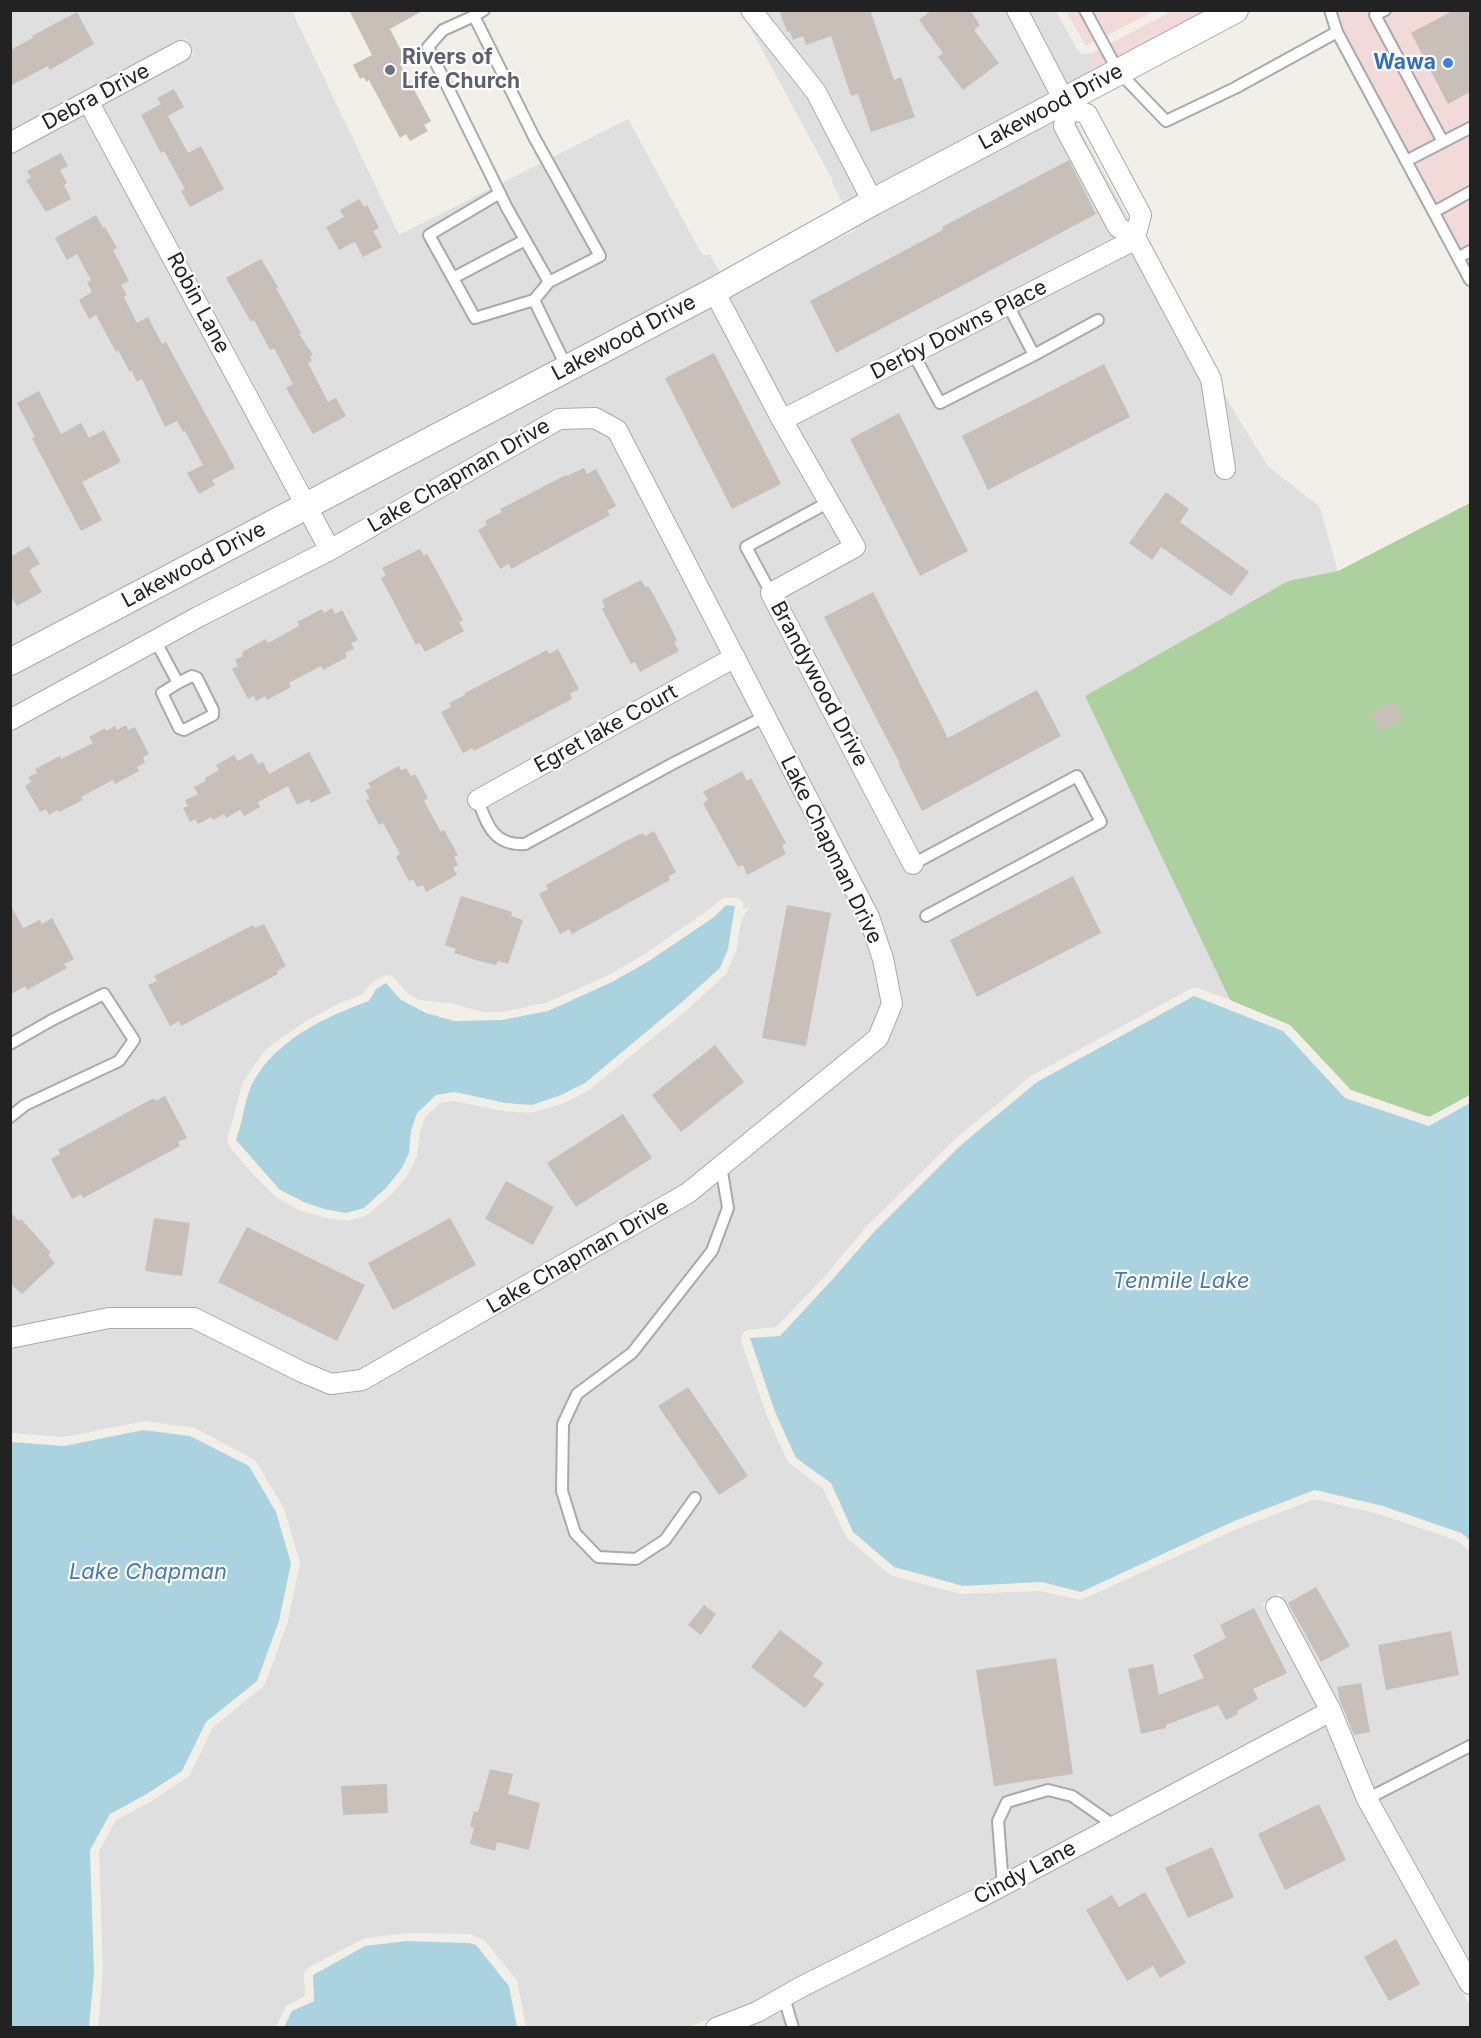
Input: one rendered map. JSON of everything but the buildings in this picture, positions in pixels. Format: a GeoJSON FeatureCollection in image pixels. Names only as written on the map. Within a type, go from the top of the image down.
{"type":"FeatureCollection","features":[{"type":"Feature","properties":{"kind":"street"},"geometry":{"type":"LineString","coordinates":[[751,10],[816,92],[873,202]]}},
{"type":"Feature","properties":{"kind":"street"},"geometry":{"type":"LineString","coordinates":[[1017,10],[1066,104],[1087,114],[1141,215],[1136,238],[1211,379],[1225,469]]}},
{"type":"Feature","properties":{"kind":"street","name":"Lakewood Drive"},"geometry":{"type":"LineString","coordinates":[[10,663],[714,291],[873,202],[1066,104],[1118,71],[1235,10]]}},
{"type":"Feature","properties":{"kind":"street","name":"Debra Drive"},"geometry":{"type":"LineString","coordinates":[[10,143],[181,51]]}},
{"type":"Feature","properties":{"kind":"street","name":"Robin Lane"},"geometry":{"type":"LineString","coordinates":[[88,101],[330,550]]}},
{"type":"Feature","properties":{"kind":"street","name":"Derby Downs Place"},"geometry":{"type":"LineString","coordinates":[[782,420],[1136,238]]}},
{"type":"Feature","properties":{"kind":"street","name":"Brandywood Drive"},"geometry":{"type":"LineString","coordinates":[[714,291],[782,420],[855,547],[771,593],[913,864]]}},
{"type":"Feature","properties":{"kind":"street","name":"Lake Chapman Drive"},"geometry":{"type":"LineString","coordinates":[[10,1338],[109,1318],[194,1318],[331,1384],[362,1380],[688,1193],[878,1038],[892,1004],[883,959],[869,917],[617,430],[595,418],[559,419],[330,550],[155,640],[11,720]]}},
{"type":"Feature","properties":{"kind":"street","name":"Egret lake Court"},"geometry":{"type":"LineString","coordinates":[[478,800],[735,657]]}},
{"type":"Feature","properties":{"kind":"street"},"geometry":{"type":"LineString","coordinates":[[1276,1607],[1331,1711],[1367,1799],[1470,1984]]}},
{"type":"Feature","properties":{"kind":"street","name":"Cindy Lane"},"geometry":{"type":"LineString","coordinates":[[716,2028],[757,2012],[1003,1886],[1331,1711]]}},
{"type":"Feature","properties":{"kind":"lane"},"geometry":{"type":"LineString","coordinates":[[1085,10],[1118,71],[1166,121],[1235,88],[1337,32]]}},
{"type":"Feature","properties":{"kind":"lane"},"geometry":{"type":"LineString","coordinates":[[1330,10],[1337,32],[1470,280]]}},
{"type":"Feature","properties":{"kind":"lane"},"geometry":{"type":"LineString","coordinates":[[1384,10],[1375,15],[1443,142]]}},
{"type":"Feature","properties":{"kind":"lane"},"geometry":{"type":"LineString","coordinates":[[500,193],[429,235],[475,318],[534,300],[549,282],[600,256],[534,137],[479,13],[443,30],[428,47],[500,193],[549,282]]}},
{"type":"Feature","properties":{"kind":"lane"},"geometry":{"type":"LineString","coordinates":[[1406,161],[1470,128]]}},
{"type":"Feature","properties":{"kind":"lane"},"geometry":{"type":"LineString","coordinates":[[1434,212],[1470,192]]}},
{"type":"Feature","properties":{"kind":"lane"},"geometry":{"type":"LineString","coordinates":[[453,278],[525,240]]}},
{"type":"Feature","properties":{"kind":"lane"},"geometry":{"type":"LineString","coordinates":[[1458,258],[1470,251]]}},
{"type":"Feature","properties":{"kind":"lane"},"geometry":{"type":"LineString","coordinates":[[534,300],[567,368]]}},
{"type":"Feature","properties":{"kind":"lane"},"geometry":{"type":"LineString","coordinates":[[1008,305],[1034,355]]}},
{"type":"Feature","properties":{"kind":"lane"},"geometry":{"type":"LineString","coordinates":[[913,353],[940,403],[1098,321]]}},
{"type":"Feature","properties":{"kind":"lane"},"geometry":{"type":"LineString","coordinates":[[771,593],[746,547],[829,502]]}},
{"type":"Feature","properties":{"kind":"lane"},"geometry":{"type":"LineString","coordinates":[[155,640],[178,683]]}},
{"type":"Feature","properties":{"kind":"lane"},"geometry":{"type":"LineString","coordinates":[[192,676],[197,678],[213,710],[213,715],[184,730],[179,728],[162,693],[178,683],[192,676]]}},
{"type":"Feature","properties":{"kind":"lane"},"geometry":{"type":"LineString","coordinates":[[478,800],[486,822],[497,838],[513,845],[525,844],[766,716]]}},
{"type":"Feature","properties":{"kind":"lane"},"geometry":{"type":"LineString","coordinates":[[913,864],[1077,776],[1101,822],[926,915]]}},
{"type":"Feature","properties":{"kind":"lane"},"geometry":{"type":"LineString","coordinates":[[10,1044],[104,994],[134,1040],[119,1061],[25,1105],[10,1117]]}},
{"type":"Feature","properties":{"kind":"lane"},"geometry":{"type":"LineString","coordinates":[[695,1498],[665,1540],[636,1559],[598,1557],[575,1533],[562,1491],[563,1424],[576,1394],[632,1353],[712,1251],[728,1208],[721,1166]]}},
{"type":"Feature","properties":{"kind":"lane"},"geometry":{"type":"LineString","coordinates":[[1367,1799],[1470,1746]]}},
{"type":"Feature","properties":{"kind":"lane"},"geometry":{"type":"LineString","coordinates":[[1003,1886],[998,1821],[1007,1802],[1048,1790],[1072,1796],[1115,1826]]}},
{"type":"Feature","properties":{"kind":"lane"},"geometry":{"type":"LineString","coordinates":[[784,1997],[793,2028]]}},
{"type":"Feature","properties":{"kind":"shaded area"},"geometry":{"type":"Polygon","coordinates":[[[11,11],[292,11],[399,235],[628,119],[700,251],[704,255],[710,255],[722,276],[312,492],[102,104],[194,55],[186,38],[11,132],[11,11]]]}},
{"type":"Feature","properties":{"kind":"shaded area"},"geometry":{"type":"Polygon","coordinates":[[[741,11],[1056,11],[1078,51],[1082,54],[1090,54],[1094,61],[1088,77],[878,188],[826,87],[794,48],[777,61],[807,98],[859,199],[845,207],[741,11]]]}},
{"type":"Feature","properties":{"kind":"shaded area"},"geometry":{"type":"Polygon","coordinates":[[[1066,11],[1154,11],[1086,46],[1066,11]]]}},
{"type":"Feature","properties":{"kind":"shaded area"},"geometry":{"type":"Polygon","coordinates":[[[1172,11],[1215,11],[1088,77],[1094,61],[1090,54],[1172,11]]]}},
{"type":"Feature","properties":{"kind":"shaded area"},"geometry":{"type":"Polygon","coordinates":[[[1325,11],[1470,11],[1470,278],[1325,11]]]}},
{"type":"Feature","properties":{"kind":"shaded area"},"geometry":{"type":"Polygon","coordinates":[[[83,114],[293,502],[11,652],[11,154],[83,114]]]}},
{"type":"Feature","properties":{"kind":"shaded area"},"geometry":{"type":"Polygon","coordinates":[[[1056,116],[1055,131],[1106,227],[1125,217],[1075,124],[1076,122],[1235,413],[1268,466],[1320,507],[1338,572],[1288,581],[1085,696],[1230,1000],[1198,988],[1192,988],[1031,1076],[954,1140],[866,1227],[825,1276],[776,1327],[747,1330],[742,1334],[741,1341],[767,1416],[788,1462],[823,1489],[847,1538],[890,1575],[960,1594],[1040,1591],[1081,1600],[1237,1529],[1315,1499],[1379,1514],[1456,1540],[1470,1551],[1470,1961],[1377,1794],[1345,1714],[1280,1593],[1262,1604],[1317,1707],[979,1888],[753,2003],[688,2027],[526,2027],[517,1980],[484,1940],[470,1934],[409,1933],[365,1938],[309,1967],[304,1973],[305,1996],[286,2006],[276,2027],[98,2027],[103,1973],[99,1851],[116,1820],[150,1802],[189,1776],[213,1727],[264,1686],[287,1624],[300,1563],[284,1508],[255,1460],[195,1428],[145,1421],[64,1437],[11,1433],[10,674],[709,305],[715,314],[733,304],[728,294],[781,265],[856,230],[853,224],[1056,116]],[[723,898],[645,954],[609,975],[546,1003],[501,1012],[483,1012],[450,1003],[419,1000],[407,993],[392,976],[384,975],[370,984],[363,994],[335,1005],[297,1027],[264,1051],[243,1082],[227,1140],[229,1146],[276,1197],[299,1210],[346,1221],[366,1216],[392,1194],[409,1173],[417,1156],[420,1132],[425,1117],[440,1103],[454,1101],[503,1111],[530,1113],[564,1103],[589,1090],[687,1010],[726,974],[736,952],[741,921],[749,907],[743,909],[743,902],[739,899],[723,898]]]}},
{"type":"Feature","properties":{"kind":"shaded area"},"geometry":{"type":"Polygon","coordinates":[[[1325,1725],[1358,1804],[1470,2006],[1470,2028],[743,2028],[988,1905],[1325,1725]]]}},
{"type":"Feature","properties":{"kind":"green space"},"geometry":{"type":"Polygon","coordinates":[[[1470,503],[1470,1095],[1429,1117],[1351,1090],[1290,1025],[1230,1000],[1085,696],[1288,581],[1338,571],[1470,503]]]}},
{"type":"Feature","properties":{"kind":"water"},"geometry":{"type":"Polygon","coordinates":[[[726,905],[735,906],[728,949],[720,968],[681,1003],[585,1083],[561,1095],[532,1105],[505,1103],[455,1092],[436,1095],[417,1113],[411,1131],[409,1153],[402,1168],[386,1188],[364,1208],[346,1213],[324,1209],[280,1190],[236,1140],[253,1082],[275,1053],[319,1022],[369,1001],[376,989],[386,983],[401,1000],[426,1013],[454,1021],[502,1020],[548,1011],[612,982],[649,961],[714,917],[726,905]]]}},
{"type":"Feature","properties":{"kind":"water","name":"Tenmile Lake"},"geometry":{"type":"Polygon","coordinates":[[[1194,996],[1283,1031],[1345,1098],[1429,1126],[1470,1103],[1470,1540],[1461,1533],[1383,1506],[1315,1490],[1234,1521],[1081,1592],[1042,1582],[963,1586],[894,1567],[853,1532],[831,1483],[796,1458],[775,1412],[750,1338],[780,1336],[873,1233],[961,1145],[1037,1082],[1194,996]]]}},
{"type":"Feature","properties":{"kind":"water","name":"Lake Chapman"},"geometry":{"type":"Polygon","coordinates":[[[143,1430],[190,1436],[249,1466],[276,1512],[291,1563],[279,1621],[257,1681],[206,1722],[182,1771],[110,1814],[90,1850],[94,1973],[89,2027],[11,2027],[11,1442],[64,1446],[143,1430]]]}},
{"type":"Feature","properties":{"kind":"water"},"geometry":{"type":"Polygon","coordinates":[[[407,1941],[476,1945],[509,1986],[517,2027],[284,2027],[292,2011],[314,2001],[313,1975],[365,1946],[407,1941]]]}},
{"type":"Feature","properties":{"kind":"place","name":"Wawa"},"geometry":{"type":"Point","coordinates":[1448,63]}},
{"type":"Feature","properties":{"kind":"place","name":"Rivers of Life Church"},"geometry":{"type":"Point","coordinates":[390,70]}}]}
